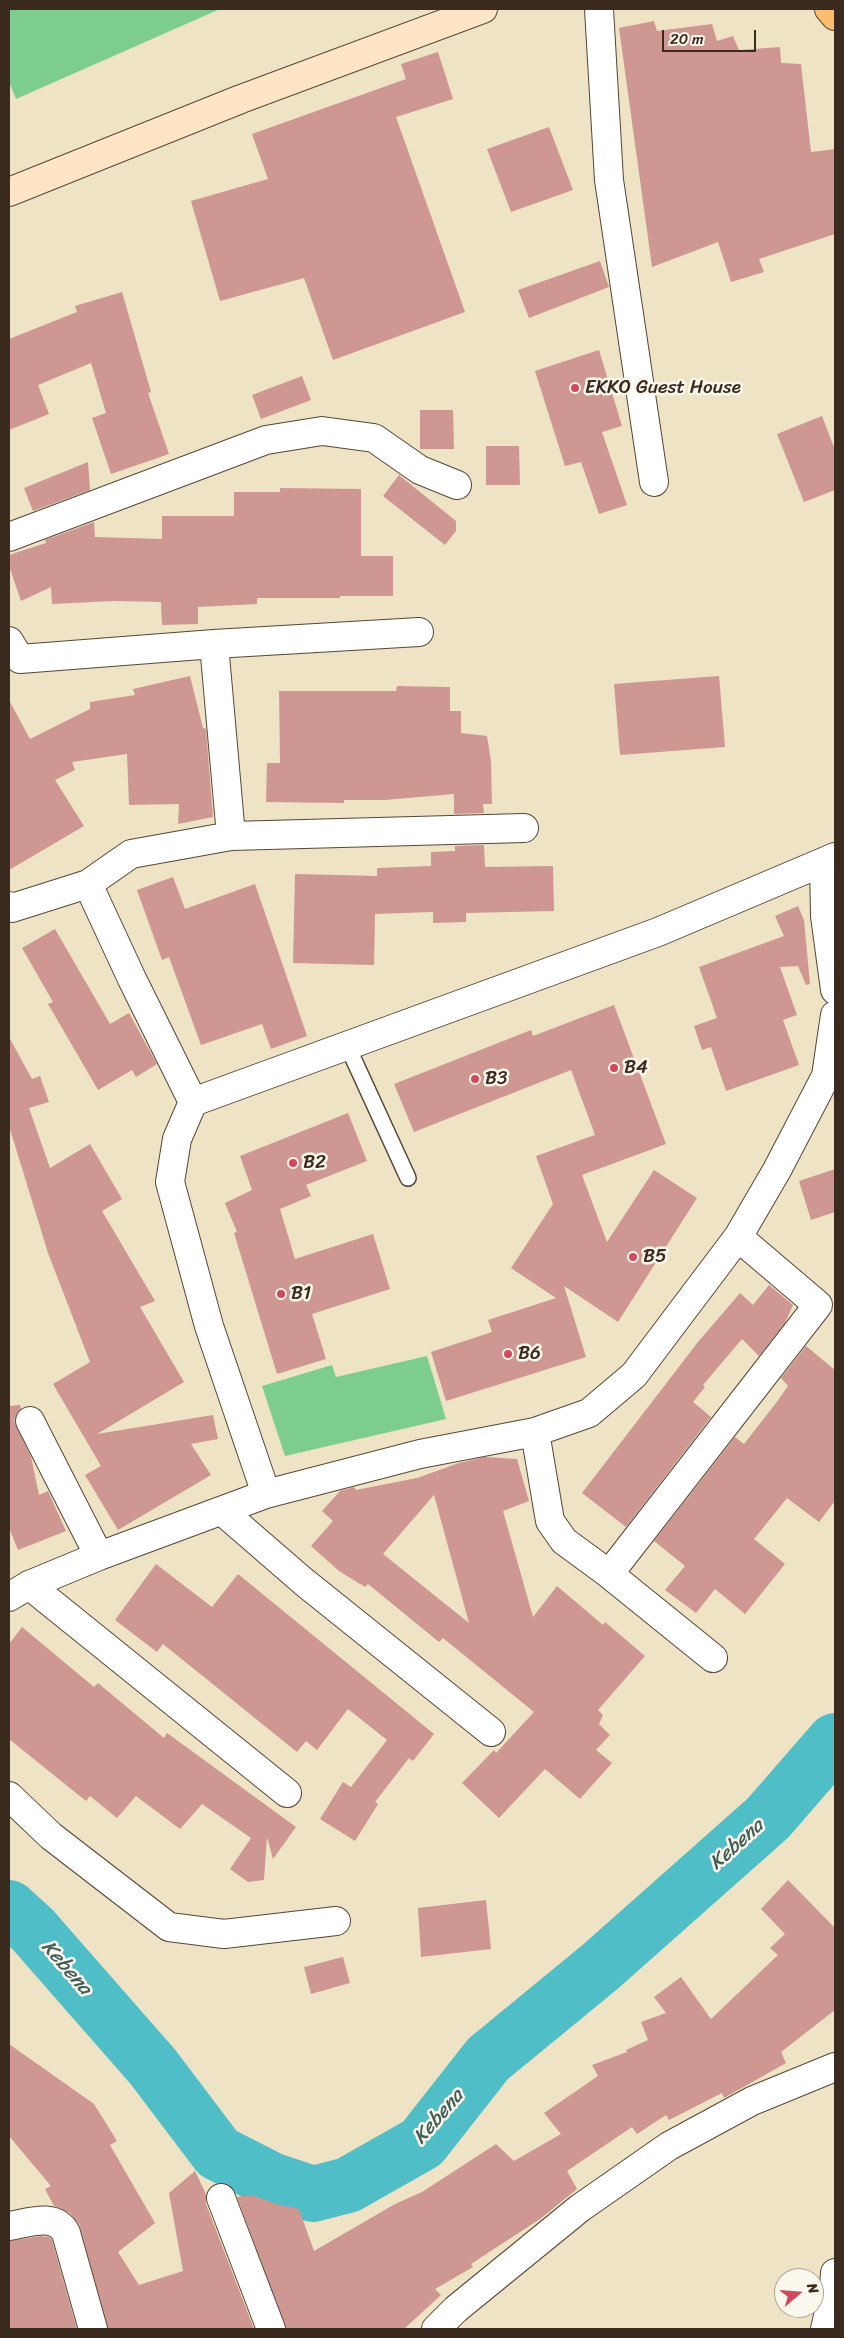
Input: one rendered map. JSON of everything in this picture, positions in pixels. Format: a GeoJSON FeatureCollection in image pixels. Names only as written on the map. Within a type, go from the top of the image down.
{"type":"FeatureCollection","features":[{"type":"Feature","properties":{"kind":"main road"},"geometry":{"type":"LineString","coordinates":[[9,192],[241,99],[483,9]]}},
{"type":"Feature","properties":{"kind":"main road"},"geometry":{"type":"LineString","coordinates":[[828,9],[835,16]]}},
{"type":"Feature","properties":{"kind":"street"},"geometry":{"type":"LineString","coordinates":[[599,9],[609,180],[654,482]]}},
{"type":"Feature","properties":{"kind":"street"},"geometry":{"type":"LineString","coordinates":[[9,537],[266,440],[322,431],[374,438],[420,470],[457,486]]}},
{"type":"Feature","properties":{"kind":"street"},"geometry":{"type":"LineString","coordinates":[[12,656],[419,632]]}},
{"type":"Feature","properties":{"kind":"street"},"geometry":{"type":"LineString","coordinates":[[214,644],[231,836]]}},
{"type":"Feature","properties":{"kind":"street"},"geometry":{"type":"LineString","coordinates":[[9,906],[12,908],[88,884],[131,854],[231,836],[524,828]]}},
{"type":"Feature","properties":{"kind":"street"},"geometry":{"type":"LineString","coordinates":[[266,1494],[210,1326],[170,1182],[177,1139],[193,1102],[658,932],[830,859],[825,916],[835,990]]}},
{"type":"Feature","properties":{"kind":"street"},"geometry":{"type":"LineString","coordinates":[[88,884],[132,979],[193,1102]]}},
{"type":"Feature","properties":{"kind":"street"},"geometry":{"type":"LineString","coordinates":[[287,1793],[19,1591],[99,1556],[266,1494],[420,1454],[535,1432],[589,1413],[634,1376],[738,1236],[777,1170],[826,1076],[835,1015]]}},
{"type":"Feature","properties":{"kind":"street"},"geometry":{"type":"LineString","coordinates":[[609,1574],[826,1311],[738,1236]]}},
{"type":"Feature","properties":{"kind":"street"},"geometry":{"type":"LineString","coordinates":[[30,1421],[99,1556]]}},
{"type":"Feature","properties":{"kind":"street"},"geometry":{"type":"LineString","coordinates":[[535,1432],[550,1521],[564,1541],[609,1574],[713,1658]]}},
{"type":"Feature","properties":{"kind":"street"},"geometry":{"type":"LineString","coordinates":[[222,1511],[304,1582],[491,1732]]}},
{"type":"Feature","properties":{"kind":"street"},"geometry":{"type":"LineString","coordinates":[[9,1796],[52,1836],[169,1926],[224,1934],[336,1921]]}},
{"type":"Feature","properties":{"kind":"street"},"geometry":{"type":"LineString","coordinates":[[436,2329],[456,2309],[580,2208],[669,2146],[752,2101],[835,2067]]}},
{"type":"Feature","properties":{"kind":"street"},"geometry":{"type":"LineString","coordinates":[[221,2198],[271,2329]]}},
{"type":"Feature","properties":{"kind":"street"},"geometry":{"type":"LineString","coordinates":[[9,2226],[46,2220],[56,2221],[62,2225],[66,2233],[93,2329]]}},
{"type":"Feature","properties":{"kind":"street"},"geometry":{"type":"LineString","coordinates":[[825,2329],[835,2274]]}},
{"type":"Feature","properties":{"kind":"lane"},"geometry":{"type":"LineString","coordinates":[[347,1045],[408,1178]]}},
{"type":"Feature","properties":{"kind":"green space"},"geometry":{"type":"Polygon","coordinates":[[[9,9],[220,9],[16,99],[9,82],[9,9]]]}},
{"type":"Feature","properties":{"kind":"green space"},"geometry":{"type":"Polygon","coordinates":[[[427,1356],[446,1419],[285,1456],[262,1386],[332,1365],[336,1377],[427,1356]]]}},
{"type":"Feature","properties":{"kind":"building"},"geometry":{"type":"Polygon","coordinates":[[[654,21],[657,31],[712,24],[717,41],[733,36],[739,50],[780,47],[781,63],[801,64],[811,152],[835,149],[835,234],[759,259],[764,272],[731,282],[718,242],[652,267],[619,28],[654,21]]]}},
{"type":"Feature","properties":{"kind":"building"},"geometry":{"type":"Polygon","coordinates":[[[438,52],[453,99],[396,117],[465,312],[333,360],[304,278],[220,301],[191,201],[268,179],[252,134],[406,79],[401,64],[438,52]]]}},
{"type":"Feature","properties":{"kind":"building"},"geometry":{"type":"Polygon","coordinates":[[[549,127],[573,190],[511,212],[487,149],[549,127]]]}},
{"type":"Feature","properties":{"kind":"building"},"geometry":{"type":"Polygon","coordinates":[[[600,261],[609,287],[529,318],[518,290],[600,261]]]}},
{"type":"Feature","properties":{"kind":"building"},"geometry":{"type":"Polygon","coordinates":[[[122,292],[151,392],[148,393],[169,454],[111,474],[92,418],[106,413],[91,363],[38,385],[49,414],[9,430],[9,339],[77,312],[75,306],[122,292]]]}},
{"type":"Feature","properties":{"kind":"building"},"geometry":{"type":"Polygon","coordinates":[[[599,350],[622,426],[602,432],[627,505],[599,514],[581,462],[565,466],[535,371],[599,350]]]}},
{"type":"Feature","properties":{"kind":"building"},"geometry":{"type":"Polygon","coordinates":[[[302,376],[311,400],[261,419],[252,395],[302,376]]]}},
{"type":"Feature","properties":{"kind":"building"},"geometry":{"type":"Polygon","coordinates":[[[420,410],[453,410],[454,449],[420,449],[420,410]]]}},
{"type":"Feature","properties":{"kind":"building"},"geometry":{"type":"Polygon","coordinates":[[[822,416],[835,450],[835,490],[804,502],[777,434],[822,416]]]}},
{"type":"Feature","properties":{"kind":"building"},"geometry":{"type":"Polygon","coordinates":[[[486,446],[519,446],[520,485],[486,485],[486,446]]]}},
{"type":"Feature","properties":{"kind":"building"},"geometry":{"type":"Polygon","coordinates":[[[88,462],[90,490],[33,511],[24,488],[88,462]]]}},
{"type":"Feature","properties":{"kind":"building"},"geometry":{"type":"Polygon","coordinates":[[[399,475],[456,521],[456,531],[445,545],[383,496],[399,475]]]}},
{"type":"Feature","properties":{"kind":"building"},"geometry":{"type":"Polygon","coordinates":[[[280,488],[361,489],[361,556],[393,556],[393,596],[257,598],[257,604],[198,607],[198,624],[162,625],[161,602],[114,601],[52,604],[51,587],[21,601],[9,566],[9,555],[46,543],[45,540],[94,522],[95,537],[162,539],[162,516],[234,516],[234,492],[280,492],[280,488]]]}},
{"type":"Feature","properties":{"kind":"building"},"geometry":{"type":"Polygon","coordinates":[[[190,676],[203,728],[206,729],[213,817],[178,824],[179,804],[129,805],[127,754],[72,762],[75,770],[55,780],[84,826],[9,870],[9,700],[30,739],[90,709],[90,702],[135,695],[133,689],[190,676]]]}},
{"type":"Feature","properties":{"kind":"building"},"geometry":{"type":"Polygon","coordinates":[[[719,676],[725,747],[620,755],[614,684],[719,676]]]}},
{"type":"Feature","properties":{"kind":"building"},"geometry":{"type":"Polygon","coordinates":[[[397,686],[450,687],[450,711],[461,711],[461,733],[487,736],[491,761],[492,804],[483,804],[484,813],[454,814],[454,794],[385,800],[344,800],[344,803],[266,802],[267,763],[280,763],[279,691],[396,691],[397,686]]]}},
{"type":"Feature","properties":{"kind":"building"},"geometry":{"type":"Polygon","coordinates":[[[484,845],[485,867],[553,866],[554,911],[466,913],[466,922],[433,923],[433,912],[375,914],[374,965],[293,963],[295,874],[377,876],[377,868],[431,866],[431,852],[455,851],[455,846],[484,845]]]}},
{"type":"Feature","properties":{"kind":"building"},"geometry":{"type":"Polygon","coordinates":[[[173,877],[185,909],[255,884],[307,1036],[271,1049],[262,1024],[201,1045],[169,957],[162,960],[137,890],[173,877]]]}},
{"type":"Feature","properties":{"kind":"building"},"geometry":{"type":"Polygon","coordinates":[[[798,906],[804,920],[810,984],[806,985],[798,966],[780,967],[797,1015],[783,1020],[799,1065],[726,1091],[711,1047],[702,1050],[694,1026],[717,1018],[699,967],[784,936],[775,916],[798,906]]]}},
{"type":"Feature","properties":{"kind":"building"},"geometry":{"type":"Polygon","coordinates":[[[55,929],[110,1024],[129,1013],[157,1064],[136,1077],[132,1070],[98,1090],[48,1004],[53,1002],[22,948],[55,929]]]}},
{"type":"Feature","properties":{"kind":"building"},"geometry":{"type":"Polygon","coordinates":[[[614,1005],[666,1144],[582,1175],[607,1242],[654,1170],[697,1198],[618,1322],[564,1286],[586,1357],[446,1401],[431,1352],[492,1332],[488,1320],[556,1298],[511,1268],[553,1204],[536,1156],[595,1135],[571,1070],[414,1132],[394,1084],[531,1030],[533,1036],[614,1005]]]}},
{"type":"Feature","properties":{"kind":"building"},"geometry":{"type":"Polygon","coordinates":[[[9,1037],[32,1079],[40,1076],[49,1102],[29,1108],[50,1168],[90,1144],[122,1199],[102,1211],[155,1301],[140,1307],[184,1382],[97,1434],[213,1415],[218,1439],[191,1444],[211,1475],[118,1530],[85,1475],[101,1466],[53,1384],[90,1362],[48,1253],[9,1126],[9,1037]]]}},
{"type":"Feature","properties":{"kind":"building"},"geometry":{"type":"Polygon","coordinates":[[[348,1113],[367,1161],[306,1185],[311,1196],[280,1209],[295,1259],[373,1234],[390,1289],[312,1314],[326,1359],[277,1374],[234,1233],[237,1232],[225,1203],[252,1190],[240,1156],[348,1113]]]}},
{"type":"Feature","properties":{"kind":"building"},"geometry":{"type":"Polygon","coordinates":[[[835,1169],[835,1212],[811,1220],[799,1181],[835,1169]]]}},
{"type":"Feature","properties":{"kind":"building"},"geometry":{"type":"Polygon","coordinates":[[[769,1285],[793,1305],[785,1323],[759,1356],[742,1339],[703,1385],[705,1387],[693,1402],[711,1417],[626,1527],[582,1493],[698,1342],[740,1293],[753,1305],[769,1285]]]}},
{"type":"Feature","properties":{"kind":"building"},"geometry":{"type":"Polygon","coordinates":[[[806,1346],[835,1370],[835,1501],[819,1522],[787,1498],[754,1539],[785,1564],[745,1614],[715,1589],[696,1613],[665,1590],[685,1566],[654,1541],[735,1437],[744,1444],[776,1403],[788,1386],[781,1378],[806,1346]]]}},
{"type":"Feature","properties":{"kind":"building"},"geometry":{"type":"Polygon","coordinates":[[[20,1405],[21,1409],[14,1421],[31,1457],[39,1495],[48,1491],[66,1531],[18,1550],[9,1528],[9,1406],[20,1405]]]}},
{"type":"Feature","properties":{"kind":"building"},"geometry":{"type":"Polygon","coordinates":[[[485,1457],[517,1459],[529,1501],[503,1511],[533,1617],[557,1586],[603,1625],[605,1622],[645,1656],[598,1710],[603,1715],[599,1724],[610,1735],[596,1750],[612,1763],[580,1799],[545,1769],[499,1818],[462,1783],[494,1750],[496,1753],[534,1712],[443,1638],[439,1642],[368,1584],[365,1587],[339,1571],[311,1546],[333,1521],[322,1511],[340,1491],[354,1487],[356,1490],[417,1478],[459,1463],[485,1457]],[[434,1495],[383,1554],[469,1623],[434,1495]]]}},
{"type":"Feature","properties":{"kind":"building"},"geometry":{"type":"Polygon","coordinates":[[[156,1564],[212,1607],[238,1574],[434,1734],[413,1761],[409,1758],[375,1802],[378,1804],[355,1841],[320,1819],[343,1782],[351,1787],[387,1740],[348,1709],[317,1750],[306,1741],[297,1752],[163,1644],[157,1652],[115,1620],[156,1564]]]}},
{"type":"Feature","properties":{"kind":"building"},"geometry":{"type":"Polygon","coordinates":[[[22,1627],[94,1687],[98,1683],[164,1738],[167,1733],[296,1827],[273,1859],[267,1837],[264,1880],[248,1882],[230,1869],[251,1838],[202,1804],[180,1829],[136,1796],[117,1818],[90,1796],[86,1801],[9,1739],[9,1644],[22,1627]]]}},
{"type":"Feature","properties":{"kind":"building"},"geometry":{"type":"Polygon","coordinates":[[[788,1880],[835,1928],[835,2010],[781,2052],[786,2063],[724,2098],[722,2093],[669,2120],[666,2115],[637,2134],[632,2127],[567,2171],[577,2189],[540,2219],[471,2264],[473,2267],[435,2289],[441,2295],[404,2329],[286,2329],[237,2197],[252,2195],[276,2204],[299,2209],[314,2251],[395,2204],[422,2192],[496,2144],[514,2161],[561,2134],[544,2113],[598,2076],[592,2065],[627,2052],[626,2050],[648,2040],[641,2022],[666,2013],[654,1997],[681,1977],[711,2019],[778,1955],[770,1948],[785,1934],[761,1909],[788,1880]]]}},
{"type":"Feature","properties":{"kind":"building"},"geometry":{"type":"Polygon","coordinates":[[[486,1900],[491,1949],[421,1957],[418,1908],[486,1900]]]}},
{"type":"Feature","properties":{"kind":"building"},"geometry":{"type":"Polygon","coordinates":[[[343,1957],[350,1983],[311,1994],[304,1967],[343,1957]]]}},
{"type":"Feature","properties":{"kind":"building"},"geometry":{"type":"Polygon","coordinates":[[[9,2044],[94,2104],[117,2141],[110,2145],[155,2223],[118,2252],[139,2285],[183,2271],[169,2193],[195,2171],[206,2194],[206,2204],[254,2329],[108,2329],[79,2224],[70,2213],[54,2206],[45,2189],[51,2186],[9,2136],[9,2044]]]}},
{"type":"Feature","properties":{"kind":"building"},"geometry":{"type":"Polygon","coordinates":[[[41,2236],[49,2237],[52,2240],[77,2329],[9,2329],[9,2241],[41,2236]]]}},
{"type":"Feature","properties":{"kind":"waterway","name":"Kebena"},"geometry":{"type":"LineString","coordinates":[[9,1908],[33,1930],[153,2067],[218,2153],[271,2180],[313,2194],[348,2185],[422,2143],[488,2059],[600,1967],[768,1818],[835,1741]]}},
{"type":"Feature","properties":{"kind":"place","name":"EKKO Guest House"},"geometry":{"type":"Point","coordinates":[575,388]}},
{"type":"Feature","properties":{"kind":"place","name":"B4"},"geometry":{"type":"Point","coordinates":[614,1068]}},
{"type":"Feature","properties":{"kind":"place","name":"B3"},"geometry":{"type":"Point","coordinates":[475,1079]}},
{"type":"Feature","properties":{"kind":"place","name":"B2"},"geometry":{"type":"Point","coordinates":[293,1163]}},
{"type":"Feature","properties":{"kind":"place","name":"B5"},"geometry":{"type":"Point","coordinates":[633,1257]}},
{"type":"Feature","properties":{"kind":"place","name":"B1"},"geometry":{"type":"Point","coordinates":[281,1294]}},
{"type":"Feature","properties":{"kind":"place","name":"B6"},"geometry":{"type":"Point","coordinates":[508,1354]}}]}
